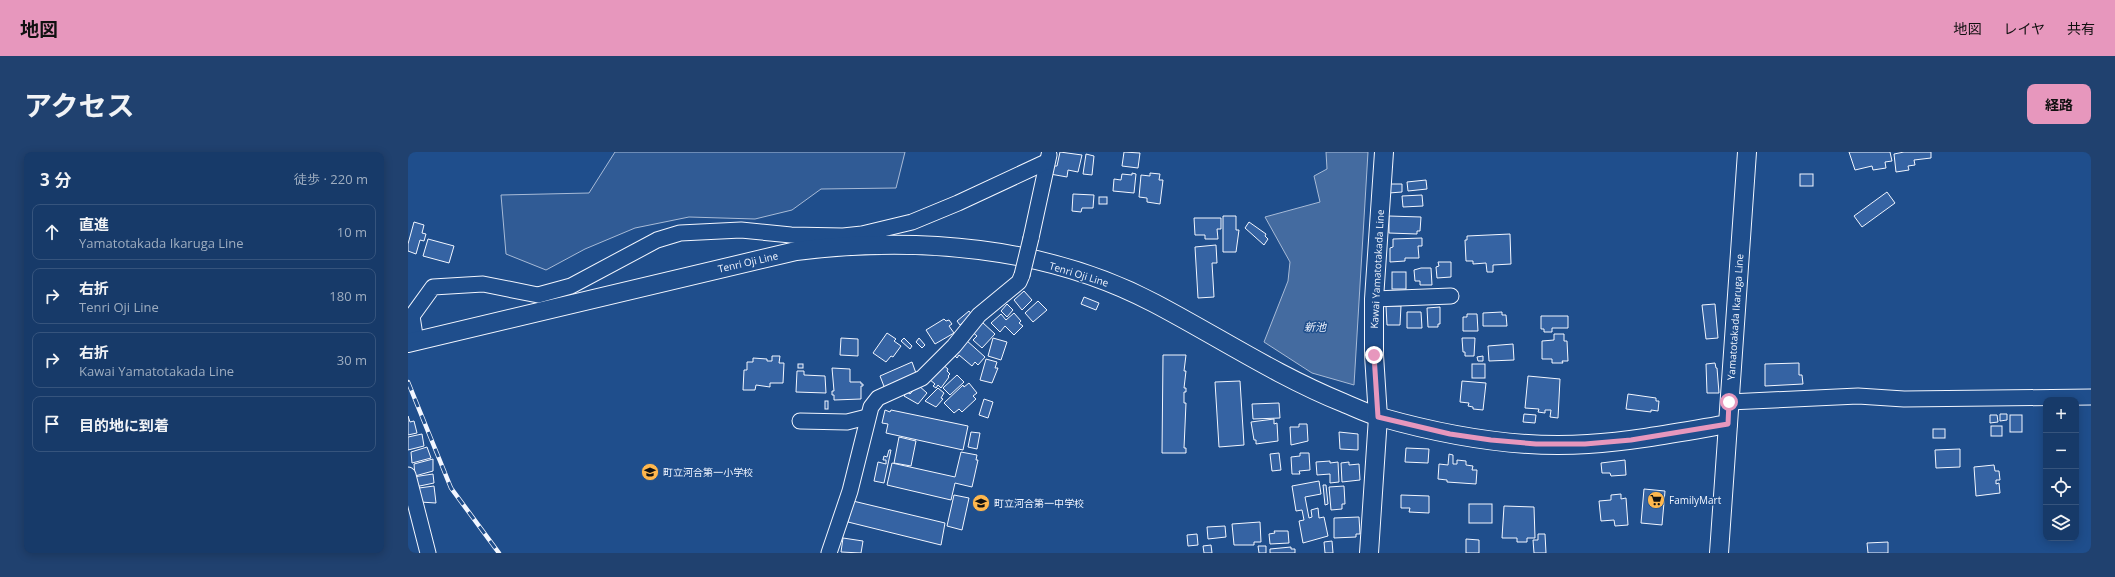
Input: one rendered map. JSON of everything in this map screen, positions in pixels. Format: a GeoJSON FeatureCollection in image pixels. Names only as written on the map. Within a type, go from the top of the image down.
{"type":"FeatureCollection","features":[{"type":"Feature","properties":{"kind":"main road","name":"Kawai Yamatotakada Line"},"geometry":{"type":"LineString","coordinates":[[1369,553],[1378,417],[1374,299],[1384,152]]}},
{"type":"Feature","properties":{"kind":"main road","name":"Yamatotakada Ikaruga Line"},"geometry":{"type":"LineString","coordinates":[[1719,553],[1747,152]]}},
{"type":"Feature","properties":{"kind":"main road","name":"Tenri Oji Line"},"geometry":{"type":"LineString","coordinates":[[412,342],[796,251],[844,245],[896,244],[949,246],[1002,253],[1061,267],[1115,285],[1153,302],[1266,367],[1324,395],[1378,417],[1450,434],[1491,440],[1536,444],[1585,444],[1624,441],[1728,424]]}},
{"type":"Feature","properties":{"kind":"street"},"geometry":{"type":"LineString","coordinates":[[829,553],[850,491],[867,417],[871,407],[878,398],[922,378],[954,346],[978,316],[1019,282],[1031,238],[1048,157]]}},
{"type":"Feature","properties":{"kind":"street"},"geometry":{"type":"LineString","coordinates":[[412,342],[412,316],[433,287],[483,284],[538,295],[571,286],[657,240],[680,232],[741,230],[791,235],[843,236],[862,234],[912,222],[958,204],[1048,157]]}},
{"type":"Feature","properties":{"kind":"street"},"geometry":{"type":"LineString","coordinates":[[1374,299],[1451,296]]}},
{"type":"Feature","properties":{"kind":"street"},"geometry":{"type":"LineString","coordinates":[[1729,402],[1858,396],[1904,399],[2091,397]]}},
{"type":"Feature","properties":{"kind":"street"},"geometry":{"type":"LineString","coordinates":[[800,421],[846,422],[867,417]]}},
{"type":"Feature","properties":{"kind":"street"},"geometry":{"type":"LineString","coordinates":[[408,476],[428,553]]}},
{"type":"Feature","properties":{"kind":"shaded area"},"geometry":{"type":"Polygon","coordinates":[[[615,152],[905,152],[896,188],[821,189],[792,210],[755,219],[689,217],[635,228],[585,249],[546,270],[506,254],[501,195],[589,193],[615,152]]]}},
{"type":"Feature","properties":{"kind":"water","name":"新池"},"geometry":{"type":"Polygon","coordinates":[[[1326,152],[1368,152],[1354,385],[1312,373],[1264,342],[1288,281],[1290,262],[1265,217],[1320,202],[1314,176],[1327,169],[1326,152]]]}},
{"type":"Feature","properties":{"kind":"building"},"geometry":{"type":"Polygon","coordinates":[[[1060,152],[1082,155],[1078,172],[1068,170],[1067,177],[1050,174],[1052,166],[1057,166],[1060,152]]]}},
{"type":"Feature","properties":{"kind":"building"},"geometry":{"type":"Polygon","coordinates":[[[1124,152],[1140,153],[1138,168],[1122,166],[1124,152]]]}},
{"type":"Feature","properties":{"kind":"building"},"geometry":{"type":"Polygon","coordinates":[[[1849,152],[1890,152],[1892,161],[1885,162],[1886,168],[1873,170],[1872,166],[1855,170],[1849,152]]]}},
{"type":"Feature","properties":{"kind":"building"},"geometry":{"type":"Polygon","coordinates":[[[1904,152],[1931,152],[1931,158],[1914,160],[1915,165],[1908,166],[1909,170],[1896,172],[1894,154],[1904,152]]]}},
{"type":"Feature","properties":{"kind":"building"},"geometry":{"type":"Polygon","coordinates":[[[1086,154],[1094,156],[1092,175],[1083,174],[1086,154]]]}},
{"type":"Feature","properties":{"kind":"building"},"geometry":{"type":"Polygon","coordinates":[[[1132,173],[1136,174],[1134,193],[1113,191],[1114,179],[1121,180],[1122,174],[1132,175],[1132,173]]]}},
{"type":"Feature","properties":{"kind":"building"},"geometry":{"type":"Polygon","coordinates":[[[1150,173],[1160,174],[1159,180],[1163,180],[1160,204],[1147,202],[1147,198],[1139,197],[1141,175],[1150,176],[1150,173]]]}},
{"type":"Feature","properties":{"kind":"building"},"geometry":{"type":"Polygon","coordinates":[[[1800,174],[1813,174],[1813,186],[1800,186],[1800,174]]]}},
{"type":"Feature","properties":{"kind":"building"},"geometry":{"type":"Polygon","coordinates":[[[1426,180],[1427,189],[1408,191],[1407,182],[1426,180]]]}},
{"type":"Feature","properties":{"kind":"building"},"geometry":{"type":"Polygon","coordinates":[[[1389,184],[1402,184],[1402,192],[1389,193],[1389,184]]]}},
{"type":"Feature","properties":{"kind":"building"},"geometry":{"type":"Polygon","coordinates":[[[1887,192],[1895,203],[1862,227],[1854,216],[1887,192]]]}},
{"type":"Feature","properties":{"kind":"building"},"geometry":{"type":"Polygon","coordinates":[[[1073,194],[1094,195],[1093,208],[1082,208],[1081,212],[1072,211],[1073,194]]]}},
{"type":"Feature","properties":{"kind":"building"},"geometry":{"type":"Polygon","coordinates":[[[1422,195],[1423,206],[1403,207],[1402,196],[1422,195]]]}},
{"type":"Feature","properties":{"kind":"building"},"geometry":{"type":"Polygon","coordinates":[[[1099,197],[1107,197],[1107,204],[1099,204],[1099,197]]]}},
{"type":"Feature","properties":{"kind":"building"},"geometry":{"type":"Polygon","coordinates":[[[1223,216],[1236,216],[1236,230],[1239,230],[1236,252],[1223,252],[1223,216]]]}},
{"type":"Feature","properties":{"kind":"building"},"geometry":{"type":"Polygon","coordinates":[[[1389,216],[1421,217],[1420,231],[1417,231],[1417,234],[1389,233],[1389,216]]]}},
{"type":"Feature","properties":{"kind":"building"},"geometry":{"type":"Polygon","coordinates":[[[1194,218],[1221,218],[1221,229],[1217,229],[1218,239],[1205,239],[1205,235],[1195,235],[1194,218]]]}},
{"type":"Feature","properties":{"kind":"building"},"geometry":{"type":"Polygon","coordinates":[[[414,222],[424,225],[422,233],[426,234],[424,241],[420,240],[416,254],[408,251],[408,244],[414,222]]]}},
{"type":"Feature","properties":{"kind":"building"},"geometry":{"type":"Polygon","coordinates":[[[1249,222],[1266,234],[1265,236],[1268,239],[1264,245],[1245,228],[1249,222]]]}},
{"type":"Feature","properties":{"kind":"building"},"geometry":{"type":"Polygon","coordinates":[[[1510,234],[1511,264],[1493,265],[1493,272],[1487,272],[1486,263],[1473,264],[1473,261],[1466,261],[1465,240],[1467,240],[1467,236],[1510,234]]]}},
{"type":"Feature","properties":{"kind":"building"},"geometry":{"type":"Polygon","coordinates":[[[1422,238],[1422,246],[1418,246],[1419,258],[1405,258],[1405,261],[1390,262],[1390,248],[1393,247],[1393,239],[1422,238]]]}},
{"type":"Feature","properties":{"kind":"building"},"geometry":{"type":"Polygon","coordinates":[[[428,239],[454,246],[449,263],[423,256],[428,239]]]}},
{"type":"Feature","properties":{"kind":"building"},"geometry":{"type":"Polygon","coordinates":[[[1216,245],[1217,263],[1212,263],[1214,297],[1198,298],[1195,247],[1216,245]]]}},
{"type":"Feature","properties":{"kind":"building"},"geometry":{"type":"Polygon","coordinates":[[[1438,262],[1451,262],[1451,277],[1437,278],[1436,267],[1439,266],[1438,262]]]}},
{"type":"Feature","properties":{"kind":"building"},"geometry":{"type":"Polygon","coordinates":[[[1431,268],[1432,285],[1420,285],[1420,281],[1415,281],[1414,270],[1431,268]]]}},
{"type":"Feature","properties":{"kind":"building"},"geometry":{"type":"Polygon","coordinates":[[[1392,272],[1406,272],[1406,289],[1392,289],[1392,272]]]}},
{"type":"Feature","properties":{"kind":"building"},"geometry":{"type":"Polygon","coordinates":[[[1024,291],[1032,300],[1022,310],[1014,300],[1024,291]]]}},
{"type":"Feature","properties":{"kind":"building"},"geometry":{"type":"Polygon","coordinates":[[[1084,297],[1099,303],[1096,310],[1081,304],[1084,297]]]}},
{"type":"Feature","properties":{"kind":"building"},"geometry":{"type":"Polygon","coordinates":[[[1038,301],[1047,310],[1033,322],[1025,313],[1038,301]]]}},
{"type":"Feature","properties":{"kind":"building"},"geometry":{"type":"Polygon","coordinates":[[[1007,304],[1013,310],[1007,317],[1001,311],[1007,304]]]}},
{"type":"Feature","properties":{"kind":"building"},"geometry":{"type":"Polygon","coordinates":[[[1715,304],[1718,338],[1706,339],[1702,305],[1715,304]]]}},
{"type":"Feature","properties":{"kind":"building"},"geometry":{"type":"Polygon","coordinates":[[[1386,306],[1401,306],[1400,325],[1387,325],[1386,306]]]}},
{"type":"Feature","properties":{"kind":"building"},"geometry":{"type":"Polygon","coordinates":[[[1440,307],[1440,324],[1438,324],[1438,327],[1428,327],[1427,308],[1440,307]]]}},
{"type":"Feature","properties":{"kind":"building"},"geometry":{"type":"Polygon","coordinates":[[[969,311],[972,315],[960,325],[957,321],[969,311]]]}},
{"type":"Feature","properties":{"kind":"building"},"geometry":{"type":"Polygon","coordinates":[[[1407,312],[1421,312],[1422,328],[1407,328],[1407,312]]]}},
{"type":"Feature","properties":{"kind":"building"},"geometry":{"type":"Polygon","coordinates":[[[1502,312],[1502,315],[1506,315],[1507,326],[1483,326],[1483,313],[1502,312]]]}},
{"type":"Feature","properties":{"kind":"building"},"geometry":{"type":"Polygon","coordinates":[[[1014,313],[1021,321],[1019,323],[1023,326],[1014,335],[1005,326],[1000,332],[991,323],[1001,314],[1006,320],[1014,313]]]}},
{"type":"Feature","properties":{"kind":"building"},"geometry":{"type":"Polygon","coordinates":[[[1467,314],[1477,314],[1478,331],[1463,331],[1463,317],[1467,317],[1467,314]]]}},
{"type":"Feature","properties":{"kind":"building"},"geometry":{"type":"Polygon","coordinates":[[[1541,316],[1568,316],[1568,328],[1552,328],[1552,332],[1544,332],[1544,329],[1541,329],[1541,316]]]}},
{"type":"Feature","properties":{"kind":"building"},"geometry":{"type":"Polygon","coordinates":[[[944,319],[946,321],[949,320],[952,324],[949,326],[954,333],[935,344],[926,330],[944,319]]]}},
{"type":"Feature","properties":{"kind":"building"},"geometry":{"type":"Polygon","coordinates":[[[982,322],[995,334],[982,348],[973,340],[977,336],[971,331],[982,322]]]}},
{"type":"Feature","properties":{"kind":"building"},"geometry":{"type":"Polygon","coordinates":[[[887,333],[896,339],[894,341],[901,346],[893,357],[891,356],[886,362],[873,353],[887,333]]]}},
{"type":"Feature","properties":{"kind":"building"},"geometry":{"type":"Polygon","coordinates":[[[1554,334],[1564,334],[1564,341],[1567,341],[1568,361],[1562,361],[1563,363],[1552,363],[1552,359],[1542,359],[1542,341],[1554,340],[1554,334]]]}},
{"type":"Feature","properties":{"kind":"building"},"geometry":{"type":"Polygon","coordinates":[[[841,338],[858,339],[858,356],[840,355],[841,338]]]}},
{"type":"Feature","properties":{"kind":"building"},"geometry":{"type":"Polygon","coordinates":[[[904,338],[912,346],[910,349],[901,341],[904,338]]]}},
{"type":"Feature","properties":{"kind":"building"},"geometry":{"type":"Polygon","coordinates":[[[919,338],[925,345],[922,348],[916,342],[919,338]]]}},
{"type":"Feature","properties":{"kind":"building"},"geometry":{"type":"Polygon","coordinates":[[[993,338],[1007,342],[1001,360],[988,356],[993,338]]]}},
{"type":"Feature","properties":{"kind":"building"},"geometry":{"type":"Polygon","coordinates":[[[1462,338],[1475,338],[1474,356],[1465,356],[1465,352],[1463,352],[1462,338]]]}},
{"type":"Feature","properties":{"kind":"building"},"geometry":{"type":"Polygon","coordinates":[[[966,340],[985,357],[978,365],[975,362],[972,366],[959,355],[957,358],[953,354],[966,340]]]}},
{"type":"Feature","properties":{"kind":"building"},"geometry":{"type":"Polygon","coordinates":[[[1513,344],[1514,360],[1489,361],[1488,346],[1513,344]]]}},
{"type":"Feature","properties":{"kind":"building"},"geometry":{"type":"Polygon","coordinates":[[[1163,355],[1186,355],[1184,371],[1186,371],[1184,388],[1186,388],[1186,392],[1184,392],[1184,403],[1186,403],[1184,448],[1186,448],[1186,453],[1162,453],[1163,355]]]}},
{"type":"Feature","properties":{"kind":"building"},"geometry":{"type":"Polygon","coordinates":[[[772,356],[780,356],[779,363],[784,363],[783,383],[770,383],[770,387],[756,385],[755,390],[743,390],[744,370],[747,370],[747,362],[753,362],[753,358],[772,361],[772,356]]]}},
{"type":"Feature","properties":{"kind":"building"},"geometry":{"type":"Polygon","coordinates":[[[1483,356],[1483,361],[1478,361],[1477,357],[1483,356]]]}},
{"type":"Feature","properties":{"kind":"building"},"geometry":{"type":"Polygon","coordinates":[[[986,359],[997,362],[995,368],[998,368],[992,383],[980,380],[986,359]]]}},
{"type":"Feature","properties":{"kind":"building"},"geometry":{"type":"Polygon","coordinates":[[[912,362],[917,376],[885,389],[880,376],[912,362]]]}},
{"type":"Feature","properties":{"kind":"building"},"geometry":{"type":"Polygon","coordinates":[[[1715,363],[1717,368],[1719,393],[1707,393],[1706,364],[1715,363]]]}},
{"type":"Feature","properties":{"kind":"building"},"geometry":{"type":"Polygon","coordinates":[[[1799,363],[1799,375],[1802,375],[1803,384],[1765,386],[1765,364],[1799,363]]]}},
{"type":"Feature","properties":{"kind":"building"},"geometry":{"type":"Polygon","coordinates":[[[798,364],[803,364],[803,368],[798,368],[798,364]]]}},
{"type":"Feature","properties":{"kind":"building"},"geometry":{"type":"Polygon","coordinates":[[[942,364],[948,369],[947,371],[950,374],[941,388],[938,385],[936,388],[933,386],[935,384],[929,379],[942,364]]]}},
{"type":"Feature","properties":{"kind":"building"},"geometry":{"type":"Polygon","coordinates":[[[1472,364],[1485,364],[1485,378],[1472,378],[1472,364]]]}},
{"type":"Feature","properties":{"kind":"building"},"geometry":{"type":"Polygon","coordinates":[[[832,368],[850,369],[850,382],[861,382],[861,384],[863,384],[863,386],[861,386],[861,399],[834,400],[834,395],[832,395],[832,391],[834,391],[832,368]]]}},
{"type":"Feature","properties":{"kind":"building"},"geometry":{"type":"Polygon","coordinates":[[[797,371],[804,371],[804,375],[825,376],[826,393],[796,392],[797,371]]]}},
{"type":"Feature","properties":{"kind":"building"},"geometry":{"type":"Polygon","coordinates":[[[957,375],[964,382],[950,395],[943,388],[957,375]]]}},
{"type":"Feature","properties":{"kind":"building"},"geometry":{"type":"Polygon","coordinates":[[[1528,376],[1560,379],[1558,418],[1550,417],[1551,410],[1545,410],[1545,413],[1538,412],[1539,409],[1525,408],[1528,376]]]}},
{"type":"Feature","properties":{"kind":"building"},"geometry":{"type":"Polygon","coordinates":[[[1240,381],[1244,445],[1219,447],[1215,382],[1240,381]]]}},
{"type":"Feature","properties":{"kind":"building"},"geometry":{"type":"Polygon","coordinates":[[[1462,381],[1486,383],[1483,410],[1473,409],[1473,407],[1468,406],[1469,403],[1460,402],[1462,381]]]}},
{"type":"Feature","properties":{"kind":"building"},"geometry":{"type":"Polygon","coordinates":[[[969,383],[977,393],[973,396],[976,399],[962,412],[959,409],[954,413],[944,403],[963,385],[964,387],[969,383]]]}},
{"type":"Feature","properties":{"kind":"building"},"geometry":{"type":"Polygon","coordinates":[[[918,385],[927,393],[918,404],[904,396],[907,392],[910,394],[918,385]]]}},
{"type":"Feature","properties":{"kind":"building"},"geometry":{"type":"Polygon","coordinates":[[[938,388],[944,393],[941,398],[943,399],[936,407],[925,401],[938,388]]]}},
{"type":"Feature","properties":{"kind":"building"},"geometry":{"type":"Polygon","coordinates":[[[1628,394],[1656,398],[1656,401],[1659,401],[1658,411],[1651,410],[1651,412],[1626,409],[1628,394]]]}},
{"type":"Feature","properties":{"kind":"building"},"geometry":{"type":"Polygon","coordinates":[[[984,399],[993,402],[988,418],[979,415],[984,399]]]}},
{"type":"Feature","properties":{"kind":"building"},"geometry":{"type":"Polygon","coordinates":[[[825,401],[828,401],[828,409],[825,409],[825,401]]]}},
{"type":"Feature","properties":{"kind":"building"},"geometry":{"type":"Polygon","coordinates":[[[1279,403],[1280,418],[1253,419],[1252,404],[1279,403]]]}},
{"type":"Feature","properties":{"kind":"building"},"geometry":{"type":"Polygon","coordinates":[[[885,410],[968,426],[963,450],[886,433],[888,424],[882,423],[885,410]]]}},
{"type":"Feature","properties":{"kind":"building"},"geometry":{"type":"Polygon","coordinates":[[[1524,414],[1536,415],[1535,423],[1523,422],[1524,414]]]}},
{"type":"Feature","properties":{"kind":"building"},"geometry":{"type":"Polygon","coordinates":[[[2000,414],[2007,414],[2007,420],[2000,421],[2000,414]]]}},
{"type":"Feature","properties":{"kind":"building"},"geometry":{"type":"Polygon","coordinates":[[[1990,415],[1997,415],[1998,422],[1990,423],[1990,415]]]}},
{"type":"Feature","properties":{"kind":"building"},"geometry":{"type":"Polygon","coordinates":[[[2010,415],[2022,415],[2022,432],[2010,432],[2010,415]]]}},
{"type":"Feature","properties":{"kind":"building"},"geometry":{"type":"Polygon","coordinates":[[[408,416],[410,422],[414,421],[417,433],[408,435],[408,416]]]}},
{"type":"Feature","properties":{"kind":"building"},"geometry":{"type":"Polygon","coordinates":[[[1274,419],[1274,424],[1277,423],[1278,441],[1256,444],[1251,422],[1274,419]]]}},
{"type":"Feature","properties":{"kind":"building"},"geometry":{"type":"Polygon","coordinates":[[[1299,424],[1307,424],[1308,441],[1291,445],[1290,427],[1299,427],[1299,424]]]}},
{"type":"Feature","properties":{"kind":"building"},"geometry":{"type":"Polygon","coordinates":[[[1991,426],[2002,426],[2002,436],[1991,436],[1991,426]]]}},
{"type":"Feature","properties":{"kind":"building"},"geometry":{"type":"Polygon","coordinates":[[[1933,429],[1945,429],[1945,438],[1933,438],[1933,429]]]}},
{"type":"Feature","properties":{"kind":"building"},"geometry":{"type":"Polygon","coordinates":[[[971,432],[980,433],[977,449],[968,447],[971,432]]]}},
{"type":"Feature","properties":{"kind":"building"},"geometry":{"type":"Polygon","coordinates":[[[1339,432],[1358,434],[1358,450],[1340,449],[1339,432]]]}},
{"type":"Feature","properties":{"kind":"building"},"geometry":{"type":"Polygon","coordinates":[[[422,434],[424,446],[408,450],[408,437],[422,434]]]}},
{"type":"Feature","properties":{"kind":"building"},"geometry":{"type":"Polygon","coordinates":[[[899,437],[916,441],[911,466],[894,463],[899,437]]]}},
{"type":"Feature","properties":{"kind":"building"},"geometry":{"type":"Polygon","coordinates":[[[427,447],[431,458],[412,463],[411,452],[427,447]]]}},
{"type":"Feature","properties":{"kind":"building"},"geometry":{"type":"Polygon","coordinates":[[[1406,448],[1429,449],[1428,463],[1405,462],[1406,448]]]}},
{"type":"Feature","properties":{"kind":"building"},"geometry":{"type":"Polygon","coordinates":[[[1960,449],[1960,467],[1936,468],[1935,450],[1960,449]]]}},
{"type":"Feature","properties":{"kind":"building"},"geometry":{"type":"Polygon","coordinates":[[[889,450],[891,450],[884,483],[874,481],[878,462],[886,464],[886,460],[883,460],[884,456],[887,457],[889,450]]]}},
{"type":"Feature","properties":{"kind":"building"},"geometry":{"type":"Polygon","coordinates":[[[961,452],[977,455],[976,460],[978,460],[972,487],[955,483],[951,500],[887,485],[892,463],[955,477],[961,452]]]}},
{"type":"Feature","properties":{"kind":"building"},"geometry":{"type":"Polygon","coordinates":[[[1279,453],[1281,470],[1272,471],[1270,454],[1279,453]]]}},
{"type":"Feature","properties":{"kind":"building"},"geometry":{"type":"Polygon","coordinates":[[[1300,453],[1309,453],[1310,470],[1299,471],[1300,474],[1292,474],[1291,457],[1300,456],[1300,453]]]}},
{"type":"Feature","properties":{"kind":"building"},"geometry":{"type":"Polygon","coordinates":[[[1449,454],[1453,455],[1453,464],[1457,464],[1457,460],[1466,461],[1466,465],[1473,466],[1472,470],[1477,470],[1476,484],[1447,482],[1447,480],[1438,479],[1439,464],[1448,465],[1449,454]]]}},
{"type":"Feature","properties":{"kind":"building"},"geometry":{"type":"Polygon","coordinates":[[[433,459],[433,471],[415,476],[414,464],[433,459]]]}},
{"type":"Feature","properties":{"kind":"building"},"geometry":{"type":"Polygon","coordinates":[[[1625,460],[1626,475],[1611,476],[1610,473],[1602,473],[1601,463],[1625,460]]]}},
{"type":"Feature","properties":{"kind":"building"},"geometry":{"type":"Polygon","coordinates":[[[1330,461],[1330,463],[1338,462],[1339,482],[1330,483],[1330,474],[1317,475],[1316,462],[1330,461]]]}},
{"type":"Feature","properties":{"kind":"building"},"geometry":{"type":"Polygon","coordinates":[[[1349,462],[1349,465],[1359,464],[1360,480],[1342,482],[1341,463],[1349,462]]]}},
{"type":"Feature","properties":{"kind":"building"},"geometry":{"type":"Polygon","coordinates":[[[1994,465],[1995,471],[1999,471],[2000,480],[1996,480],[1996,484],[1999,483],[2000,493],[1976,496],[1974,467],[1994,465]]]}},
{"type":"Feature","properties":{"kind":"building"},"geometry":{"type":"Polygon","coordinates":[[[433,474],[434,483],[415,487],[413,477],[433,474]]]}},
{"type":"Feature","properties":{"kind":"building"},"geometry":{"type":"Polygon","coordinates":[[[1319,481],[1321,494],[1305,497],[1309,518],[1312,517],[1311,510],[1318,508],[1319,518],[1324,517],[1328,536],[1303,543],[1299,521],[1304,520],[1302,510],[1296,511],[1292,486],[1319,481]]]}},
{"type":"Feature","properties":{"kind":"building"},"geometry":{"type":"Polygon","coordinates":[[[1323,485],[1326,485],[1328,504],[1325,505],[1323,485]]]}},
{"type":"Feature","properties":{"kind":"building"},"geometry":{"type":"Polygon","coordinates":[[[434,486],[436,503],[420,502],[419,488],[434,486]]]}},
{"type":"Feature","properties":{"kind":"building"},"geometry":{"type":"Polygon","coordinates":[[[1344,486],[1345,504],[1342,504],[1342,509],[1331,510],[1329,487],[1344,486]]]}},
{"type":"Feature","properties":{"kind":"building"},"geometry":{"type":"Polygon","coordinates":[[[1644,489],[1665,491],[1662,525],[1641,523],[1644,489]]]}},
{"type":"Feature","properties":{"kind":"building"},"geometry":{"type":"Polygon","coordinates":[[[1621,494],[1621,499],[1626,498],[1628,525],[1615,526],[1614,520],[1601,521],[1599,501],[1611,500],[1611,495],[1621,494]]]}},
{"type":"Feature","properties":{"kind":"building"},"geometry":{"type":"Polygon","coordinates":[[[954,495],[969,498],[962,530],[947,526],[954,495]]]}},
{"type":"Feature","properties":{"kind":"building"},"geometry":{"type":"Polygon","coordinates":[[[1401,495],[1429,496],[1429,513],[1409,512],[1410,508],[1401,508],[1401,495]]]}},
{"type":"Feature","properties":{"kind":"building"},"geometry":{"type":"Polygon","coordinates":[[[853,501],[945,523],[941,545],[848,522],[853,501]]]}},
{"type":"Feature","properties":{"kind":"building"},"geometry":{"type":"Polygon","coordinates":[[[1469,504],[1492,504],[1492,523],[1469,523],[1469,504]]]}},
{"type":"Feature","properties":{"kind":"building"},"geometry":{"type":"Polygon","coordinates":[[[1504,506],[1534,507],[1535,538],[1527,538],[1527,542],[1517,542],[1517,538],[1502,538],[1504,506]]]}},
{"type":"Feature","properties":{"kind":"building"},"geometry":{"type":"Polygon","coordinates":[[[1359,517],[1360,534],[1356,534],[1356,537],[1334,538],[1334,518],[1359,517]]]}},
{"type":"Feature","properties":{"kind":"building"},"geometry":{"type":"Polygon","coordinates":[[[1260,522],[1261,542],[1254,542],[1254,545],[1234,545],[1232,524],[1260,522]]]}},
{"type":"Feature","properties":{"kind":"building"},"geometry":{"type":"Polygon","coordinates":[[[1225,526],[1226,537],[1208,539],[1207,527],[1225,526]]]}},
{"type":"Feature","properties":{"kind":"building"},"geometry":{"type":"Polygon","coordinates":[[[1274,531],[1288,531],[1289,543],[1270,544],[1269,534],[1275,533],[1274,531]]]}},
{"type":"Feature","properties":{"kind":"building"},"geometry":{"type":"Polygon","coordinates":[[[1197,534],[1198,545],[1188,546],[1187,535],[1197,534]]]}},
{"type":"Feature","properties":{"kind":"building"},"geometry":{"type":"Polygon","coordinates":[[[1538,534],[1545,534],[1546,553],[1534,553],[1533,540],[1538,540],[1538,534]]]}},
{"type":"Feature","properties":{"kind":"building"},"geometry":{"type":"Polygon","coordinates":[[[843,538],[863,541],[861,553],[841,552],[843,538]]]}},
{"type":"Feature","properties":{"kind":"building"},"geometry":{"type":"Polygon","coordinates":[[[1466,539],[1479,540],[1479,553],[1466,553],[1466,539]]]}},
{"type":"Feature","properties":{"kind":"building"},"geometry":{"type":"Polygon","coordinates":[[[1332,541],[1333,553],[1325,553],[1324,542],[1332,541]]]}},
{"type":"Feature","properties":{"kind":"building"},"geometry":{"type":"Polygon","coordinates":[[[1888,542],[1888,553],[1868,553],[1867,543],[1888,542]]]}},
{"type":"Feature","properties":{"kind":"building"},"geometry":{"type":"Polygon","coordinates":[[[1211,545],[1212,553],[1204,553],[1203,546],[1211,545]]]}},
{"type":"Feature","properties":{"kind":"building"},"geometry":{"type":"Polygon","coordinates":[[[1258,546],[1266,546],[1266,553],[1259,553],[1258,546]]]}},
{"type":"Feature","properties":{"kind":"building"},"geometry":{"type":"Polygon","coordinates":[[[1291,547],[1291,549],[1295,549],[1295,553],[1270,553],[1270,549],[1291,547]]]}},
{"type":"Feature","properties":{"kind":"railway"},"geometry":{"type":"LineString","coordinates":[[408,382],[451,488],[499,553]]}},
{"type":"Feature","properties":{"kind":"place","name":"町立河合第一小学校"},"geometry":{"type":"Point","coordinates":[650,472]}},
{"type":"Feature","properties":{"kind":"place","name":"FamilyMart"},"geometry":{"type":"Point","coordinates":[1656,500]}},
{"type":"Feature","properties":{"kind":"place","name":"町立河合第一中学校"},"geometry":{"type":"Point","coordinates":[981,503]}},
{"type":"Feature","properties":{"kind":"route"},"geometry":{"type":"LineString","coordinates":[[1374,355],[1378,417],[1450,434],[1491,440],[1536,444],[1585,444],[1631,440],[1728,424],[1729,402]]}}]}
